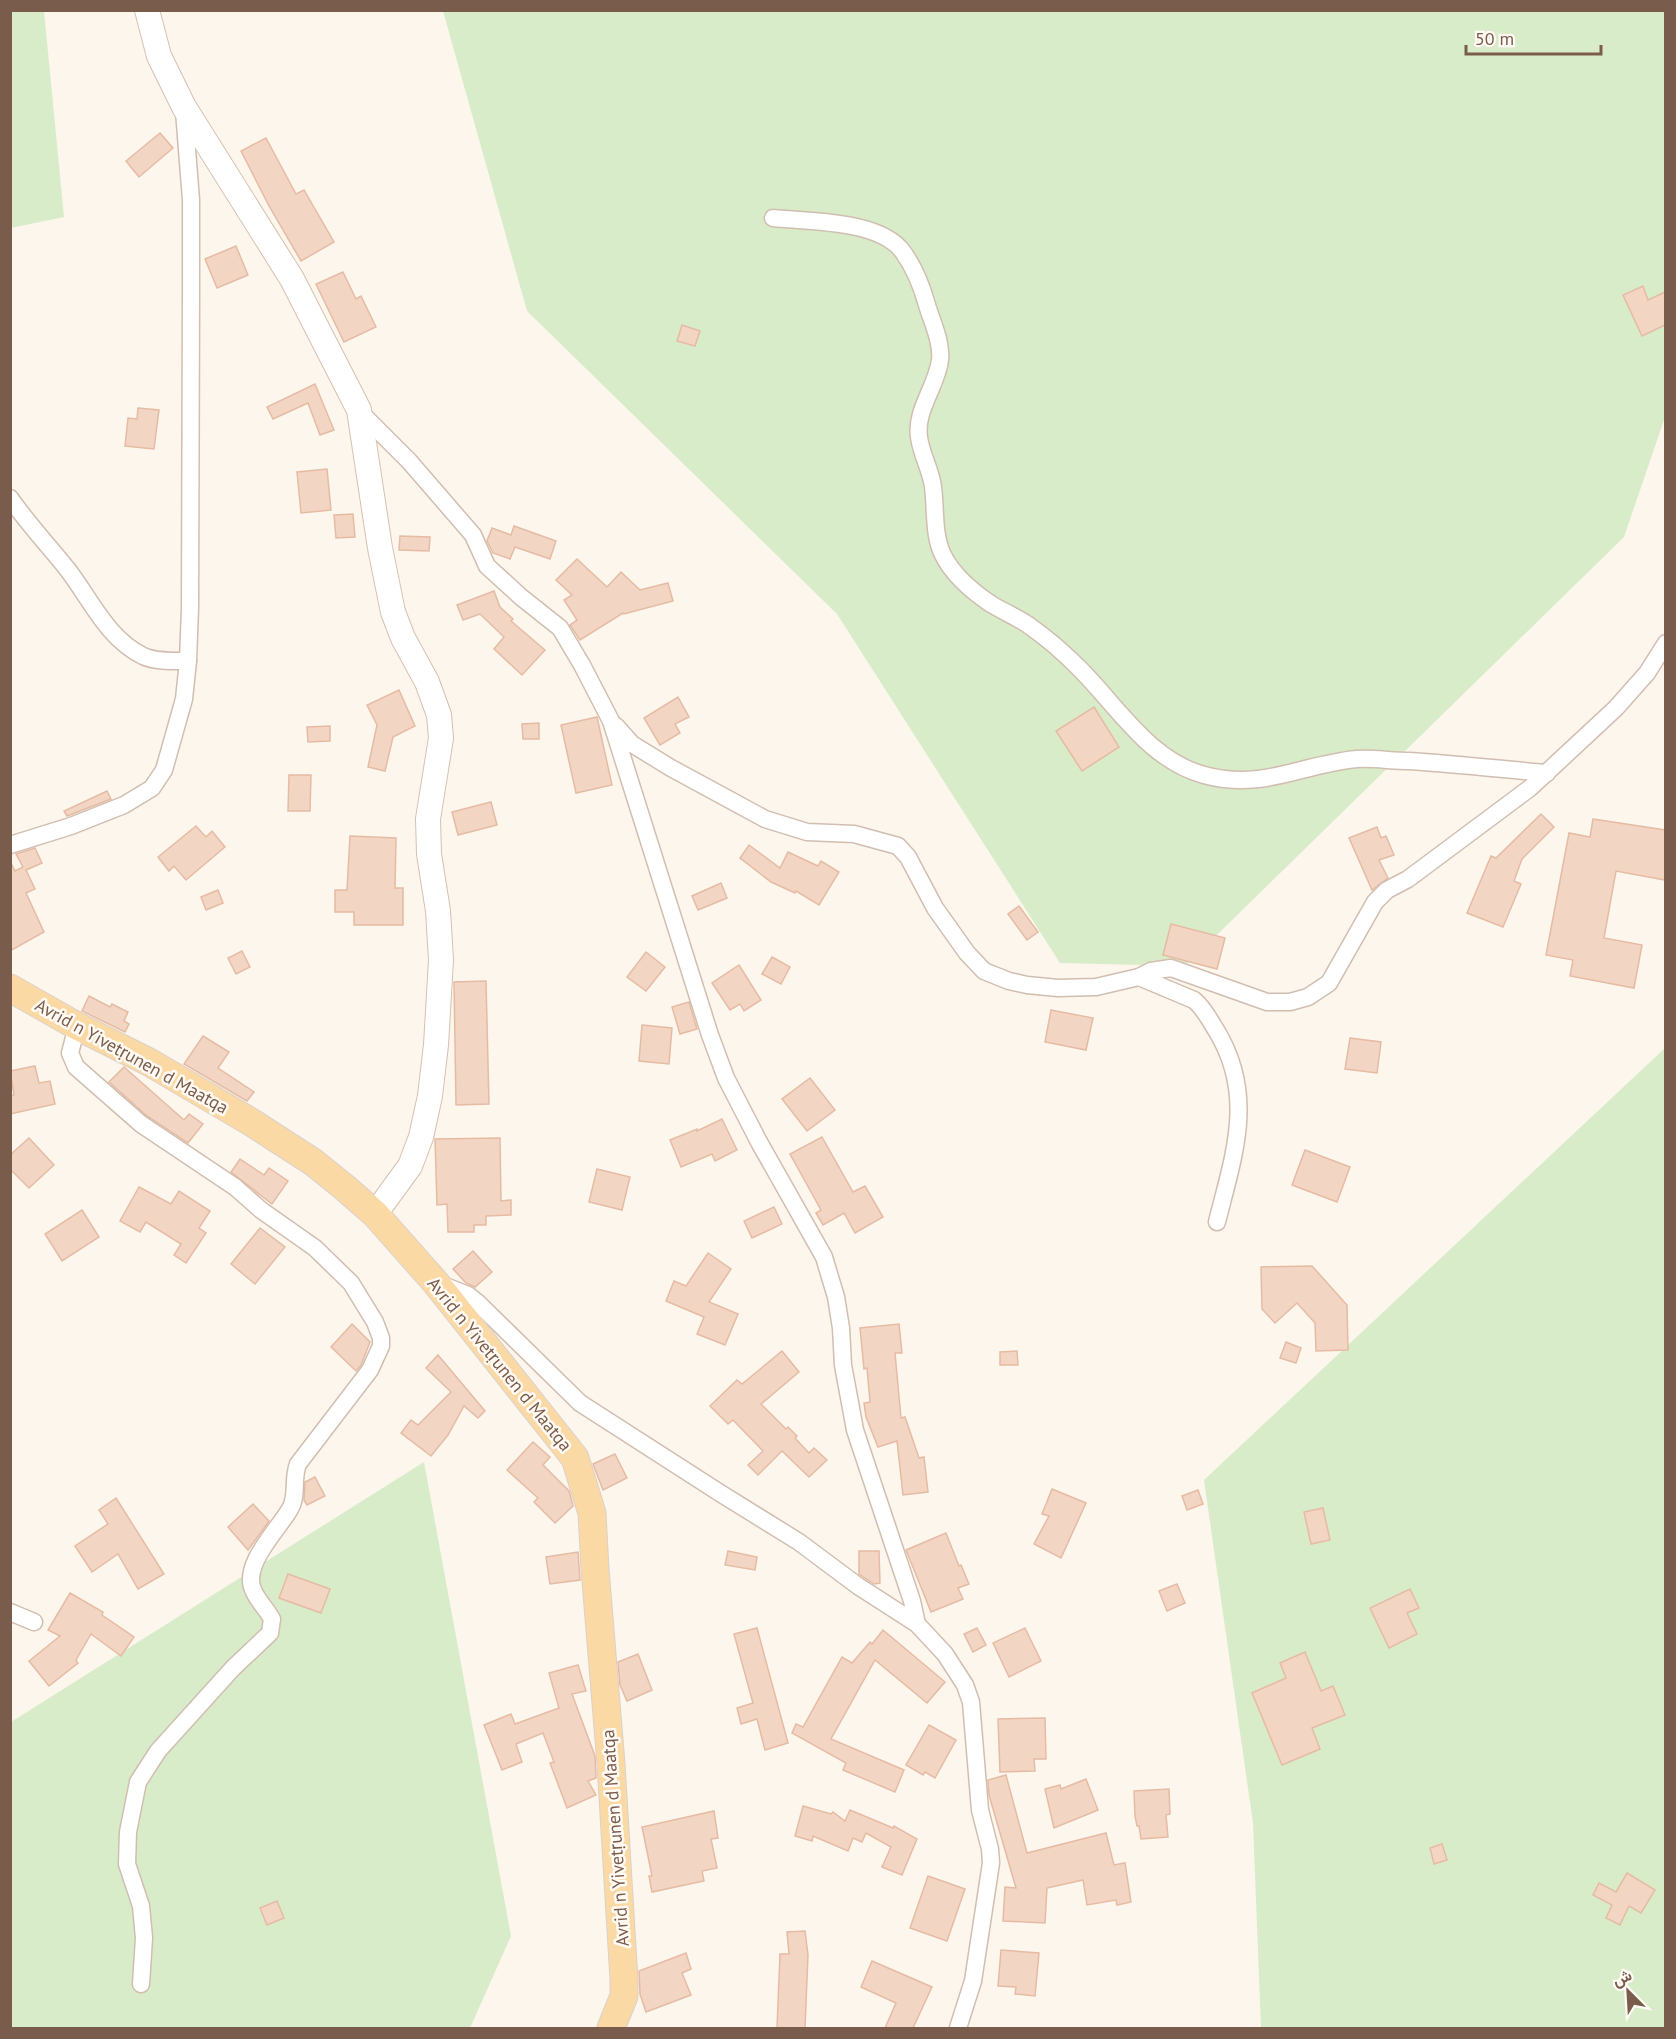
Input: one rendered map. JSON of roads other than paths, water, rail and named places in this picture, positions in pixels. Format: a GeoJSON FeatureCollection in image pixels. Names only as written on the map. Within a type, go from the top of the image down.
{"type":"FeatureCollection","features":[{"type":"Feature","properties":{"kind":"main road"},"geometry":{"type":"LineString","coordinates":[[147,10],[159,56],[184,107],[292,279],[358,410],[380,548],[393,612],[403,638],[427,682],[439,715],[441,738],[428,819],[429,854],[438,910],[441,960],[436,1045],[430,1096],[421,1137],[410,1166],[375,1214]]}},
{"type":"Feature","properties":{"kind":"main road","name":"Avrid n Yivetṛunen d Maatqa"},"geometry":{"type":"LineString","coordinates":[[10,988],[77,1026],[150,1062],[313,1162],[375,1214],[436,1283],[575,1458],[592,1512],[624,1980],[624,1996],[611,2028]]}},
{"type":"Feature","properties":{"kind":"street"},"geometry":{"type":"LineString","coordinates":[[10,844],[71,826],[124,805],[152,788],[164,770],[184,699],[188,661],[191,212],[184,107]]}},
{"type":"Feature","properties":{"kind":"street"},"geometry":{"type":"LineString","coordinates":[[773,218],[855,226],[883,235],[902,250],[926,299],[941,356],[938,372],[920,419],[919,437],[933,483],[938,539],[942,553],[953,572],[972,589],[990,604],[1030,626],[1080,669],[1161,756],[1202,775],[1238,781],[1270,779],[1313,766],[1358,759],[1452,764],[1547,773]]}},
{"type":"Feature","properties":{"kind":"street"},"geometry":{"type":"LineString","coordinates":[[358,410],[409,461],[473,536],[487,566],[560,628],[611,721],[710,1035],[726,1078],[824,1257],[836,1297],[843,1365],[855,1431],[912,1601],[917,1624]]}},
{"type":"Feature","properties":{"kind":"street"},"geometry":{"type":"LineString","coordinates":[[10,498],[68,571],[110,632],[124,645],[145,657],[188,661]]}},
{"type":"Feature","properties":{"kind":"street"},"geometry":{"type":"LineString","coordinates":[[611,721],[632,744],[765,819],[807,832],[854,834],[898,846],[908,857],[935,908],[967,953],[984,970],[994,976],[1027,985],[1058,988],[1096,987],[1139,977],[1151,971],[1171,968],[1267,1002],[1290,1002],[1308,997],[1329,983],[1372,907],[1387,890],[1408,879],[1473,832],[1547,773],[1616,708],[1647,674],[1665,643]]}},
{"type":"Feature","properties":{"kind":"street"},"geometry":{"type":"LineString","coordinates":[[1139,977],[1194,1000],[1200,1005],[1223,1042],[1234,1071],[1239,1092],[1238,1131],[1217,1222]]}},
{"type":"Feature","properties":{"kind":"street"},"geometry":{"type":"LineString","coordinates":[[77,1026],[70,1053],[76,1067],[141,1124],[235,1187],[261,1210],[315,1248],[351,1283],[375,1322],[381,1338],[381,1346],[370,1370],[298,1464],[293,1474],[294,1498],[291,1508],[254,1563],[251,1579],[253,1590],[272,1619],[270,1633],[233,1668],[158,1751],[138,1782],[128,1832],[127,1864],[141,1906],[144,1938],[141,1984]]}},
{"type":"Feature","properties":{"kind":"street"},"geometry":{"type":"LineString","coordinates":[[436,1283],[468,1295],[478,1303],[580,1402],[799,1542],[858,1586],[917,1624],[945,1654],[964,1685],[971,1702],[980,1810],[990,1849],[991,1863],[973,1981],[958,2028]]}},
{"type":"Feature","properties":{"kind":"street"},"geometry":{"type":"LineString","coordinates":[[10,1612],[34,1622]]}}]}
